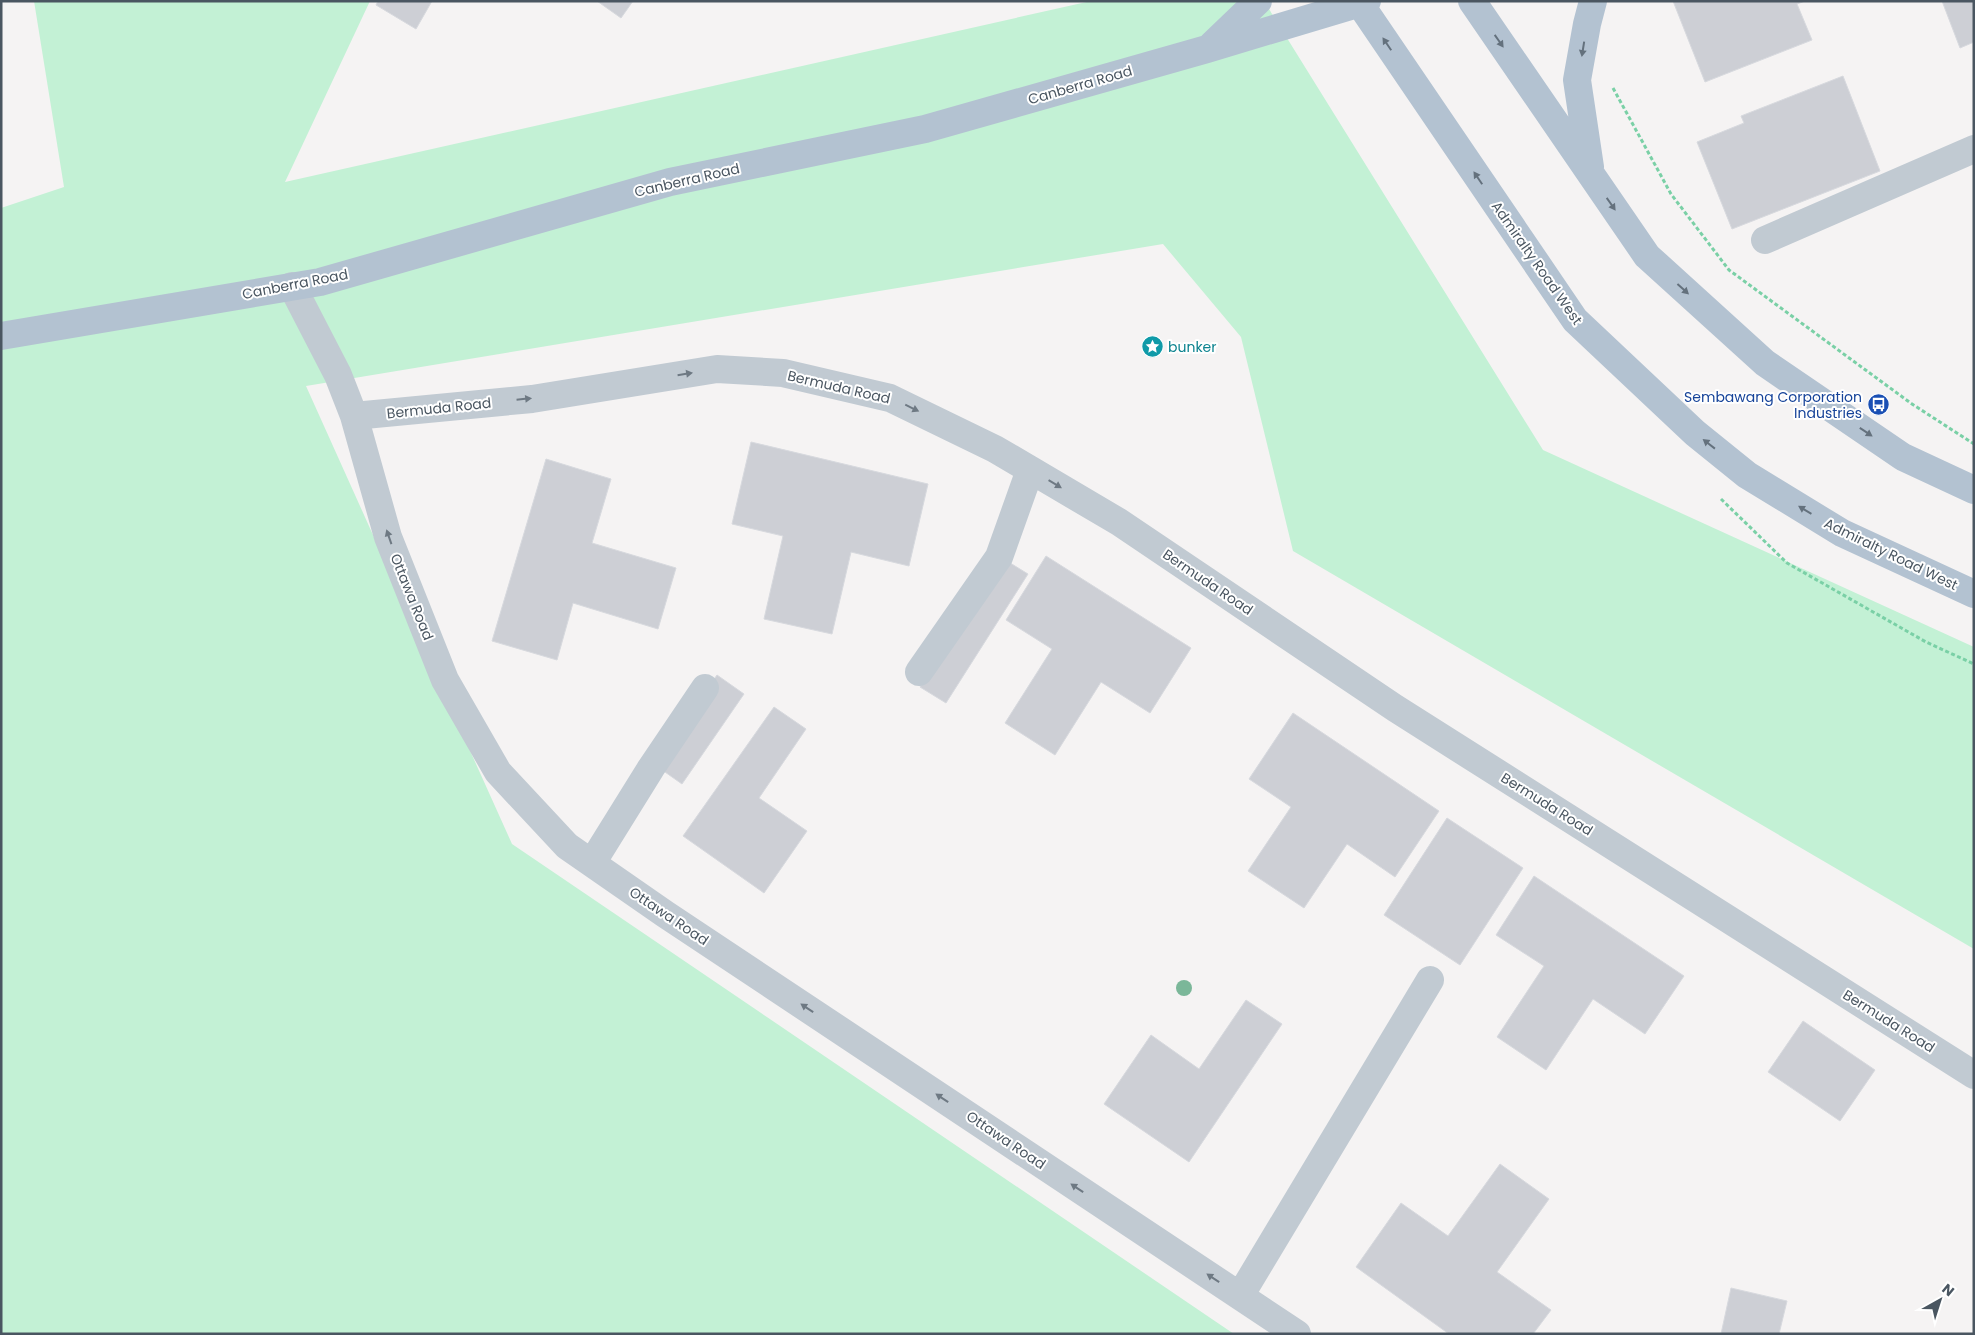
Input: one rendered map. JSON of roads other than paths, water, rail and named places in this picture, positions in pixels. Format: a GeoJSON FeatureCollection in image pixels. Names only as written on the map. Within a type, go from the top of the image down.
{"type":"FeatureCollection","features":[{"type":"Feature","properties":{"kind":"main road"},"geometry":{"type":"LineString","coordinates":[[1207,49],[1258,1]]}},
{"type":"Feature","properties":{"kind":"main road"},"geometry":{"type":"LineString","coordinates":[[1472,1],[1647,256],[1764,363],[1903,457],[1974,490]]}},
{"type":"Feature","properties":{"kind":"main road"},"geometry":{"type":"LineString","coordinates":[[1592,176],[1577,80],[1586,24],[1594,1]]}},
{"type":"Feature","properties":{"kind":"main road","name":"Canberra Road"},"geometry":{"type":"LineString","coordinates":[[1,336],[320,282],[670,182],[925,129],[1207,49],[1362,2]]}},
{"type":"Feature","properties":{"kind":"main road","name":"Admiralty Road West"},"geometry":{"type":"LineString","coordinates":[[1362,2],[1575,320],[1694,433],[1747,475],[1842,533],[1974,594]]}},
{"type":"Feature","properties":{"kind":"street"},"geometry":{"type":"LineString","coordinates":[[1765,240],[1974,149]]}},
{"type":"Feature","properties":{"kind":"street","name":"Ottawa Road"},"geometry":{"type":"LineString","coordinates":[[292,286],[338,375],[354,416],[388,537],[445,680],[498,772],[567,846],[665,914],[1297,1334]]}},
{"type":"Feature","properties":{"kind":"street","name":"Bermuda Road"},"geometry":{"type":"LineString","coordinates":[[354,416],[532,399],[717,369],[783,373],[890,398],[995,449],[1118,522],[1395,708],[1974,1075]]}},
{"type":"Feature","properties":{"kind":"street"},"geometry":{"type":"LineString","coordinates":[[919,672],[999,557],[1030,470]]}},
{"type":"Feature","properties":{"kind":"street"},"geometry":{"type":"LineString","coordinates":[[592,863],[651,768],[705,688]]}},
{"type":"Feature","properties":{"kind":"street"},"geometry":{"type":"LineString","coordinates":[[1240,1296],[1430,980]]}},
{"type":"Feature","properties":{"kind":"place","name":"bunker"},"geometry":{"type":"Point","coordinates":[1152,347]}},
{"type":"Feature","properties":{"kind":"place","name":"Sembawang Corporation Industries"},"geometry":{"type":"Point","coordinates":[1878,405]}}]}
